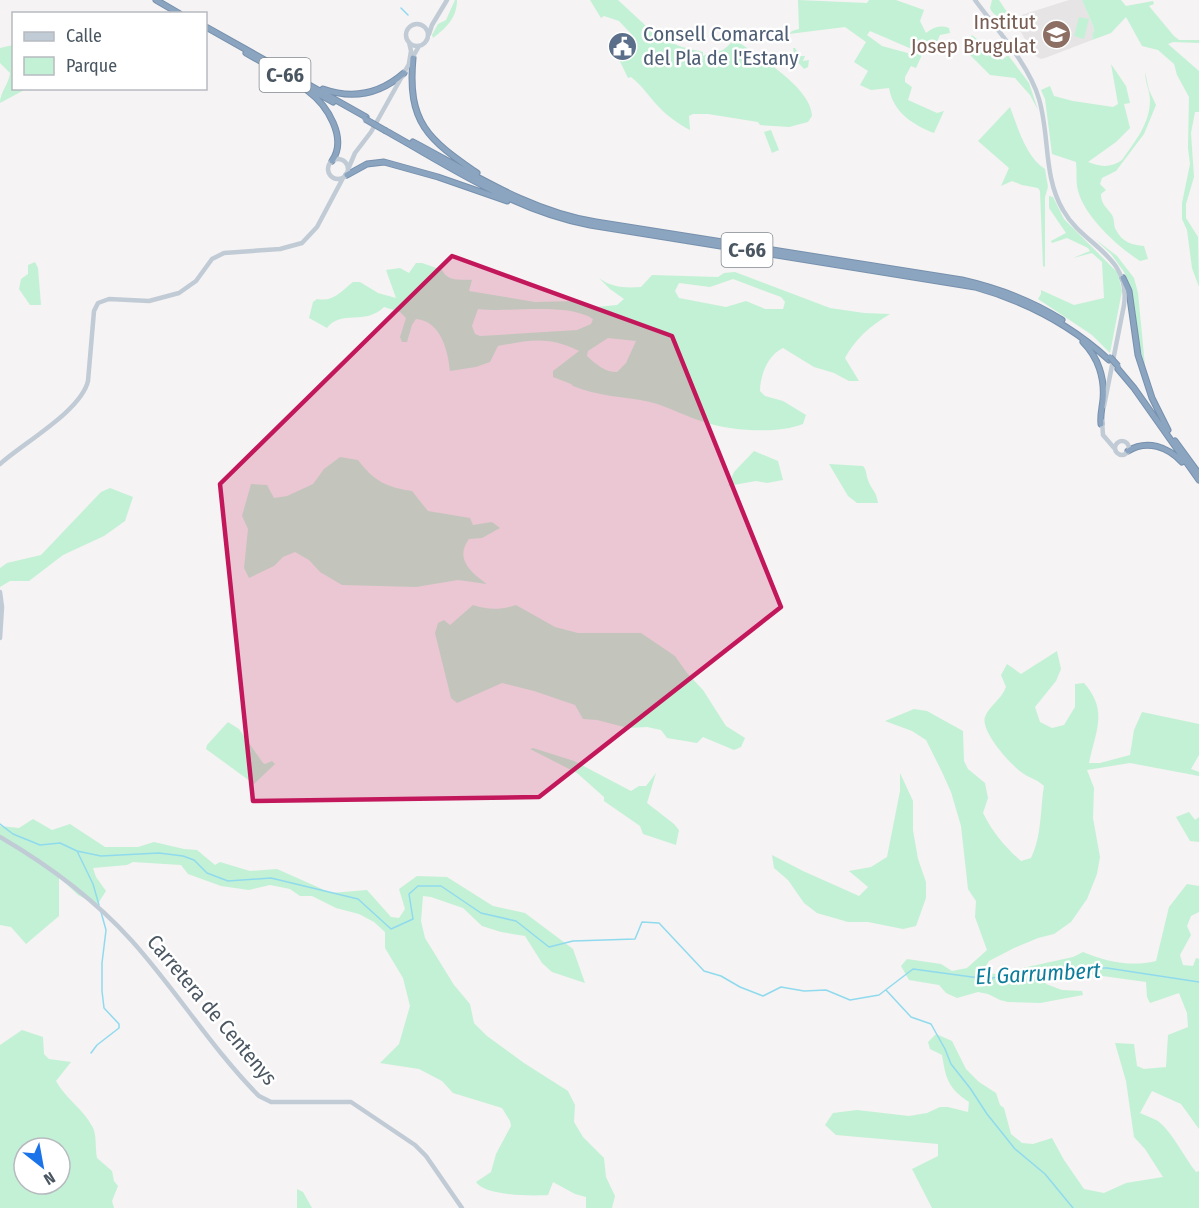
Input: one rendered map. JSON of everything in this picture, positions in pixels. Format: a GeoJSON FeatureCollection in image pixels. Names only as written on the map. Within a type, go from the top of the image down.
{"type":"FeatureCollection","features":[{"type":"Feature","properties":{"kind":"highway"},"geometry":{"type":"LineString","coordinates":[[150,0],[171,12]]}},
{"type":"Feature","properties":{"kind":"highway"},"geometry":{"type":"LineString","coordinates":[[156,0],[177,12]]}},
{"type":"Feature","properties":{"kind":"highway","name":"C-66"},"geometry":{"type":"LineString","coordinates":[[207,30],[386,130],[542,210],[590,225],[975,287],[1024,304],[1070,329],[1109,359],[1137,386],[1199,480]]}},
{"type":"Feature","properties":{"kind":"highway","name":"C-66"},"geometry":{"type":"LineString","coordinates":[[207,30],[310,84],[365,118]]}},
{"type":"Feature","properties":{"kind":"highway"},"geometry":{"type":"LineString","coordinates":[[413,58],[414,104],[418,119],[426,132],[480,175],[542,210]]}},
{"type":"Feature","properties":{"kind":"highway"},"geometry":{"type":"LineString","coordinates":[[310,84],[341,94],[366,94],[385,87],[405,73]]}},
{"type":"Feature","properties":{"kind":"highway"},"geometry":{"type":"LineString","coordinates":[[294,80],[318,99],[331,118],[337,133],[338,148],[332,161]]}},
{"type":"Feature","properties":{"kind":"highway"},"geometry":{"type":"LineString","coordinates":[[345,177],[367,164],[376,162],[393,164],[465,185],[534,212],[542,210]]}},
{"type":"Feature","properties":{"kind":"highway","name":"C-66"},"geometry":{"type":"LineString","coordinates":[[542,210],[596,222],[978,284],[1010,294],[1056,316],[1088,337],[1109,359]]}},
{"type":"Feature","properties":{"kind":"highway"},"geometry":{"type":"LineString","coordinates":[[1123,278],[1129,291],[1138,356],[1152,398],[1167,430]]}},
{"type":"Feature","properties":{"kind":"highway"},"geometry":{"type":"LineString","coordinates":[[1070,329],[1089,348],[1099,367],[1103,385],[1101,424]]}},
{"type":"Feature","properties":{"kind":"highway","name":"C-66"},"geometry":{"type":"LineString","coordinates":[[1118,367],[1196,474]]}},
{"type":"Feature","properties":{"kind":"highway"},"geometry":{"type":"LineString","coordinates":[[1128,451],[1137,447],[1162,447],[1196,474]]}},
{"type":"Feature","properties":{"kind":"street"},"geometry":{"type":"LineString","coordinates":[[0,464],[30,442],[77,401],[84,391],[88,381],[94,311],[98,303],[109,299],[149,301],[160,299],[187,288],[212,259],[224,253],[280,249],[302,243],[317,227],[345,177],[355,153],[371,132],[419,46],[426,42],[433,22],[441,13],[447,0]]}},
{"type":"Feature","properties":{"kind":"street"},"geometry":{"type":"LineString","coordinates":[[975,0],[1025,69],[1037,92],[1042,108],[1052,187],[1059,204],[1073,225],[1114,263],[1123,278],[1124,305],[1101,424],[1104,435],[1115,449],[1121,455],[1128,451],[1127,443],[1109,441]]}},
{"type":"Feature","properties":{"kind":"street"},"geometry":{"type":"LineString","coordinates":[[409,64],[411,51],[406,35],[408,28],[414,24],[433,22]]}},
{"type":"Feature","properties":{"kind":"street"},"geometry":{"type":"LineString","coordinates":[[421,25],[427,29],[428,34]]}},
{"type":"Feature","properties":{"kind":"street"},"geometry":{"type":"LineString","coordinates":[[409,42],[419,46]]}},
{"type":"Feature","properties":{"kind":"street"},"geometry":{"type":"LineString","coordinates":[[336,191],[328,168],[332,161],[355,153]]}},
{"type":"Feature","properties":{"kind":"street"},"geometry":{"type":"LineString","coordinates":[[341,159],[349,167]]}},
{"type":"Feature","properties":{"kind":"street"},"geometry":{"type":"LineString","coordinates":[[331,177],[338,180],[345,177]]}},
{"type":"Feature","properties":{"kind":"street"},"geometry":{"type":"LineString","coordinates":[[1115,449],[1119,442]]}},
{"type":"Feature","properties":{"kind":"street"},"geometry":{"type":"LineString","coordinates":[[0,592],[2,607],[0,638]]}},
{"type":"Feature","properties":{"kind":"street","name":"Carretera de Centenys"},"geometry":{"type":"LineString","coordinates":[[0,837],[49,867],[131,940],[259,1096],[271,1102],[351,1102],[415,1145],[426,1156],[462,1208]]}},
{"type":"Feature","properties":{"kind":"highlighted area"},"geometry":{"type":"Polygon","coordinates":[[[452,256],[672,336],[781,607],[539,797],[253,801],[220,484],[452,256]]]}},
{"type":"Feature","properties":{"kind":"shaded area","name":"Institut Josep Brugulat"},"geometry":{"type":"Polygon","coordinates":[[[1069,0],[1082,0],[1094,28],[1092,40],[1041,59],[1034,55],[1015,17],[1069,0]]]}},
{"type":"Feature","properties":{"kind":"green space"},"geometry":{"type":"Polygon","coordinates":[[[457,0],[457,6],[453,17],[433,38],[432,35],[438,24],[446,20],[457,0]]]}},
{"type":"Feature","properties":{"kind":"green space"},"geometry":{"type":"Polygon","coordinates":[[[590,0],[618,0],[659,38],[703,52],[703,56],[723,50],[734,39],[793,83],[809,105],[812,116],[808,122],[789,127],[760,125],[758,122],[708,114],[693,114],[689,116],[690,130],[665,113],[635,80],[628,78],[614,49],[624,55],[636,39],[619,21],[604,16],[601,18],[590,0]]]}},
{"type":"Feature","properties":{"kind":"green space"},"geometry":{"type":"Polygon","coordinates":[[[798,0],[867,3],[869,0],[896,0],[924,10],[920,21],[926,33],[937,27],[949,28],[950,33],[940,35],[935,46],[926,46],[916,68],[911,66],[905,77],[905,82],[912,87],[908,100],[937,113],[944,111],[934,133],[912,122],[899,111],[889,88],[871,90],[860,85],[868,71],[854,62],[866,42],[845,27],[789,34],[799,29],[798,0]],[[870,31],[867,35],[882,46],[915,55],[914,50],[870,31]]]}},
{"type":"Feature","properties":{"kind":"green space"},"geometry":{"type":"Polygon","coordinates":[[[992,0],[999,0],[1011,18],[1001,18],[994,14],[990,8],[992,0]]]}},
{"type":"Feature","properties":{"kind":"green space"},"geometry":{"type":"Polygon","coordinates":[[[1082,0],[1121,0],[1126,6],[1153,1],[1154,4],[1149,6],[1174,36],[1179,40],[1199,40],[1199,43],[1173,42],[1168,44],[1199,71],[1199,112],[1195,112],[1191,133],[1194,177],[1186,204],[1186,218],[1198,237],[1199,287],[1192,268],[1187,230],[1182,219],[1182,203],[1190,164],[1189,97],[1177,75],[1174,64],[1158,50],[1142,46],[1126,17],[1111,33],[1092,40],[1094,28],[1082,0]]]}},
{"type":"Feature","properties":{"kind":"green space"},"geometry":{"type":"Polygon","coordinates":[[[1079,17],[1089,19],[1084,39],[1074,36],[1079,17]]]}},
{"type":"Feature","properties":{"kind":"green space"},"geometry":{"type":"Polygon","coordinates":[[[972,35],[1002,60],[1008,55],[1029,83],[1038,110],[1030,95],[1015,78],[990,75],[964,49],[972,35]]]}},
{"type":"Feature","properties":{"kind":"green space"},"geometry":{"type":"Polygon","coordinates":[[[12,45],[12,90],[24,90],[0,103],[10,73],[0,63],[0,48],[12,45]]]}},
{"type":"Feature","properties":{"kind":"green space"},"geometry":{"type":"Polygon","coordinates":[[[793,48],[800,56],[805,56],[803,61],[809,60],[808,67],[804,69],[795,59],[793,48]]]}},
{"type":"Feature","properties":{"kind":"green space"},"geometry":{"type":"Polygon","coordinates":[[[1111,64],[1126,86],[1130,103],[1124,104],[1130,128],[1116,142],[1088,162],[1105,166],[1118,163],[1137,139],[1145,125],[1149,109],[1150,97],[1145,72],[1149,90],[1156,105],[1144,134],[1116,171],[1102,178],[1100,184],[1106,190],[1101,194],[1102,201],[1112,215],[1118,234],[1128,242],[1144,246],[1148,259],[1140,261],[1111,238],[1085,208],[1077,186],[1076,162],[1052,154],[1045,99],[1041,90],[1050,86],[1054,96],[1113,107],[1118,104],[1111,64]]]}},
{"type":"Feature","properties":{"kind":"green space"},"geometry":{"type":"Polygon","coordinates":[[[1010,107],[1028,150],[1038,164],[1045,169],[1048,187],[1045,197],[1045,267],[1043,266],[1040,191],[1038,188],[1012,181],[1001,186],[1009,168],[978,141],[1010,107]]]}},
{"type":"Feature","properties":{"kind":"green space"},"geometry":{"type":"Polygon","coordinates":[[[771,130],[779,150],[772,153],[764,132],[771,130]]]}},
{"type":"Feature","properties":{"kind":"green space"},"geometry":{"type":"Polygon","coordinates":[[[1049,196],[1053,197],[1064,219],[1118,273],[1122,291],[1110,353],[1092,335],[1038,299],[1041,290],[1074,305],[1104,298],[1102,262],[1092,253],[1073,258],[1090,251],[1067,238],[1052,243],[1051,241],[1066,233],[1049,208],[1049,196]]]}},
{"type":"Feature","properties":{"kind":"green space"},"geometry":{"type":"Polygon","coordinates":[[[1095,239],[1117,256],[1134,278],[1138,293],[1145,366],[1139,345],[1131,288],[1124,272],[1111,254],[1095,239]]]}},
{"type":"Feature","properties":{"kind":"green space"},"geometry":{"type":"Polygon","coordinates":[[[35,262],[38,268],[41,305],[30,305],[19,289],[21,279],[28,274],[28,265],[35,262]]]}},
{"type":"Feature","properties":{"kind":"green space"},"geometry":{"type":"Polygon","coordinates":[[[416,263],[422,263],[442,270],[451,278],[472,280],[469,291],[535,302],[574,301],[596,307],[617,305],[624,299],[599,278],[614,286],[641,287],[652,275],[718,277],[724,273],[735,272],[830,308],[890,314],[864,333],[845,358],[859,381],[849,381],[834,373],[814,367],[783,348],[769,360],[761,379],[760,391],[765,396],[783,401],[806,415],[803,424],[768,430],[729,428],[707,423],[650,402],[592,392],[553,377],[553,371],[579,351],[558,343],[530,341],[498,346],[490,362],[476,367],[450,371],[442,338],[432,325],[425,321],[416,319],[407,342],[402,342],[400,337],[406,318],[400,312],[384,307],[369,316],[339,319],[327,328],[309,318],[313,302],[317,299],[332,298],[353,282],[360,282],[378,293],[396,298],[386,270],[400,268],[409,273],[416,263]],[[733,279],[710,287],[679,283],[675,291],[679,298],[726,307],[746,301],[765,309],[783,309],[785,302],[781,297],[733,279]],[[478,309],[472,326],[475,334],[480,336],[577,330],[591,324],[593,319],[582,314],[554,309],[478,309]],[[608,338],[588,351],[587,356],[597,365],[608,371],[617,372],[626,363],[636,341],[608,338]]]}},
{"type":"Feature","properties":{"kind":"green space"},"geometry":{"type":"Polygon","coordinates":[[[754,451],[778,461],[783,480],[767,483],[756,481],[728,486],[734,472],[754,451]]]}},
{"type":"Feature","properties":{"kind":"green space"},"geometry":{"type":"Polygon","coordinates":[[[340,457],[358,460],[381,482],[412,491],[428,511],[470,518],[473,525],[492,522],[500,528],[482,538],[469,539],[463,553],[467,565],[487,584],[458,580],[416,587],[342,585],[320,572],[309,560],[295,552],[283,557],[274,566],[249,578],[244,568],[248,529],[242,516],[251,484],[267,485],[274,498],[287,496],[313,484],[324,469],[340,457]]]}},
{"type":"Feature","properties":{"kind":"green space"},"geometry":{"type":"Polygon","coordinates":[[[829,464],[863,466],[878,503],[857,503],[848,496],[829,464]]]}},
{"type":"Feature","properties":{"kind":"green space"},"geometry":{"type":"Polygon","coordinates":[[[110,488],[133,497],[125,521],[104,536],[63,555],[29,581],[10,581],[0,587],[0,568],[7,563],[41,555],[101,492],[110,488]]]}},
{"type":"Feature","properties":{"kind":"green space"},"geometry":{"type":"Polygon","coordinates":[[[473,605],[494,609],[516,605],[555,627],[578,633],[641,633],[675,656],[703,690],[726,726],[745,738],[741,747],[734,750],[703,737],[697,743],[667,738],[661,730],[647,727],[628,728],[583,719],[575,705],[502,683],[457,703],[451,698],[435,633],[438,623],[444,620],[450,625],[473,605]]]}},
{"type":"Feature","properties":{"kind":"green space"},"geometry":{"type":"Polygon","coordinates":[[[1057,651],[1061,669],[1056,681],[1035,707],[1040,722],[1052,728],[1064,725],[1075,707],[1075,684],[1084,683],[1092,693],[1098,712],[1097,731],[1089,763],[1100,763],[1130,755],[1134,730],[1142,712],[1199,724],[1199,755],[1191,769],[1199,772],[1199,776],[1130,763],[1087,770],[1094,788],[1093,818],[1100,857],[1097,874],[1087,899],[1071,922],[1054,934],[1038,938],[989,961],[982,972],[995,974],[1073,957],[1083,952],[1119,962],[1137,964],[1156,961],[1169,907],[1187,884],[1199,886],[1199,912],[1191,916],[1187,926],[1191,935],[1180,955],[1183,965],[1193,966],[1196,958],[1199,959],[1199,1129],[1181,1104],[1152,1091],[1140,1113],[1164,1126],[1196,1172],[1199,1171],[1199,1208],[932,1208],[912,1169],[938,1156],[938,1144],[836,1135],[825,1125],[833,1113],[857,1110],[909,1116],[927,1113],[940,1107],[968,1112],[969,1102],[956,1092],[949,1082],[942,1055],[930,1049],[928,1042],[936,1034],[952,1041],[966,1069],[979,1082],[996,1093],[1000,1105],[1004,1108],[1011,1134],[1022,1143],[1033,1144],[1052,1138],[1084,1189],[1104,1193],[1126,1183],[1163,1177],[1145,1149],[1134,1137],[1126,1081],[1115,1043],[1134,1044],[1137,1066],[1144,1069],[1166,1067],[1168,1035],[1188,1027],[1187,1013],[1179,993],[1150,1003],[1147,997],[1146,982],[1088,974],[1044,976],[1046,984],[1062,990],[1082,991],[1083,995],[1040,1003],[1008,1002],[978,992],[957,998],[946,993],[939,985],[909,980],[901,966],[907,959],[941,964],[952,971],[967,968],[987,950],[975,917],[976,901],[968,889],[961,826],[951,792],[926,740],[912,731],[885,721],[914,709],[927,711],[963,731],[964,761],[968,769],[985,783],[988,798],[983,813],[1000,839],[1021,861],[1031,858],[1039,832],[1044,786],[1019,770],[1005,757],[987,731],[985,717],[1006,687],[1001,675],[1007,664],[1021,674],[1057,651]]]}},
{"type":"Feature","properties":{"kind":"green space"},"geometry":{"type":"Polygon","coordinates":[[[228,722],[239,729],[263,763],[272,761],[275,764],[254,784],[206,749],[228,722]]]}},
{"type":"Feature","properties":{"kind":"green space"},"geometry":{"type":"Polygon","coordinates":[[[530,749],[574,761],[631,791],[639,786],[646,786],[656,773],[647,803],[679,830],[676,845],[643,834],[640,826],[604,801],[604,797],[577,773],[530,749]]]}},
{"type":"Feature","properties":{"kind":"green space"},"geometry":{"type":"Polygon","coordinates":[[[900,773],[913,801],[913,830],[918,859],[926,882],[926,898],[916,926],[903,929],[868,922],[848,922],[817,913],[804,903],[788,880],[774,868],[772,855],[859,896],[868,887],[849,871],[871,867],[887,857],[900,791],[900,773]]]}},
{"type":"Feature","properties":{"kind":"green space"},"geometry":{"type":"Polygon","coordinates":[[[1189,812],[1195,820],[1199,817],[1199,842],[1190,841],[1176,817],[1189,812]]]}},
{"type":"Feature","properties":{"kind":"green space"},"geometry":{"type":"Polygon","coordinates":[[[33,819],[52,830],[70,824],[105,847],[138,847],[154,842],[197,850],[215,865],[220,862],[250,871],[277,869],[331,893],[367,890],[391,917],[399,918],[405,909],[399,889],[417,876],[447,877],[493,906],[525,913],[573,949],[585,983],[552,972],[542,963],[525,936],[482,926],[463,908],[423,896],[421,921],[425,938],[454,985],[470,1004],[474,1023],[487,1036],[524,1063],[568,1091],[575,1105],[574,1122],[583,1137],[604,1158],[606,1177],[615,1196],[612,1208],[586,1208],[586,1197],[575,1194],[553,1182],[548,1195],[531,1195],[499,1193],[481,1187],[476,1182],[491,1172],[496,1154],[511,1126],[510,1121],[502,1108],[453,1093],[442,1081],[419,1069],[380,1063],[399,1044],[410,1006],[403,978],[385,948],[385,932],[374,922],[359,914],[336,908],[312,896],[300,896],[290,889],[270,885],[249,890],[221,886],[188,874],[181,865],[133,862],[127,865],[93,868],[96,877],[106,891],[97,905],[78,895],[59,877],[59,916],[26,944],[11,927],[0,925],[0,826],[19,828],[33,819]]]}},
{"type":"Feature","properties":{"kind":"green space"},"geometry":{"type":"Polygon","coordinates":[[[22,1030],[43,1037],[44,1054],[49,1059],[71,1062],[56,1081],[94,1129],[97,1158],[112,1171],[114,1181],[118,1186],[112,1201],[114,1208],[0,1208],[0,1045],[22,1030]]]}},
{"type":"Feature","properties":{"kind":"green space"},"geometry":{"type":"Polygon","coordinates":[[[297,1189],[303,1192],[312,1208],[297,1208],[297,1189]]]}},
{"type":"Feature","properties":{"kind":"waterway"},"geometry":{"type":"LineString","coordinates":[[401,8],[408,15]]}},
{"type":"Feature","properties":{"kind":"waterway","name":"El Garrumbert"},"geometry":{"type":"LineString","coordinates":[[0,824],[13,834],[40,845],[60,843],[77,851],[101,856],[159,853],[183,856],[194,860],[207,873],[228,881],[271,878],[358,899],[391,929],[413,919],[409,894],[418,886],[441,886],[481,913],[516,921],[549,947],[573,941],[635,939],[642,922],[659,923],[704,971],[721,976],[763,996],[781,987],[804,991],[826,990],[850,1000],[879,995],[913,969],[987,979],[1047,968],[1107,968],[1199,982]]}},
{"type":"Feature","properties":{"kind":"waterway"},"geometry":{"type":"LineString","coordinates":[[77,851],[93,884],[99,905]]}},
{"type":"Feature","properties":{"kind":"waterway"},"geometry":{"type":"LineString","coordinates":[[91,1053],[97,1045],[119,1028],[119,1024],[104,1008],[102,963],[106,930],[101,912]]}},
{"type":"Feature","properties":{"kind":"waterway"},"geometry":{"type":"LineString","coordinates":[[886,990],[911,1017],[931,1024],[951,1064],[987,1114],[1015,1149],[1045,1174],[1073,1208]]}},
{"type":"Feature","properties":{"kind":"place","name":"Institut Josep Brugulat"},"geometry":{"type":"Point","coordinates":[1057,34]}},
{"type":"Feature","properties":{"kind":"place","name":"Consell Comarcal del Pla de l'Estany"},"geometry":{"type":"Point","coordinates":[622,46]}}]}
